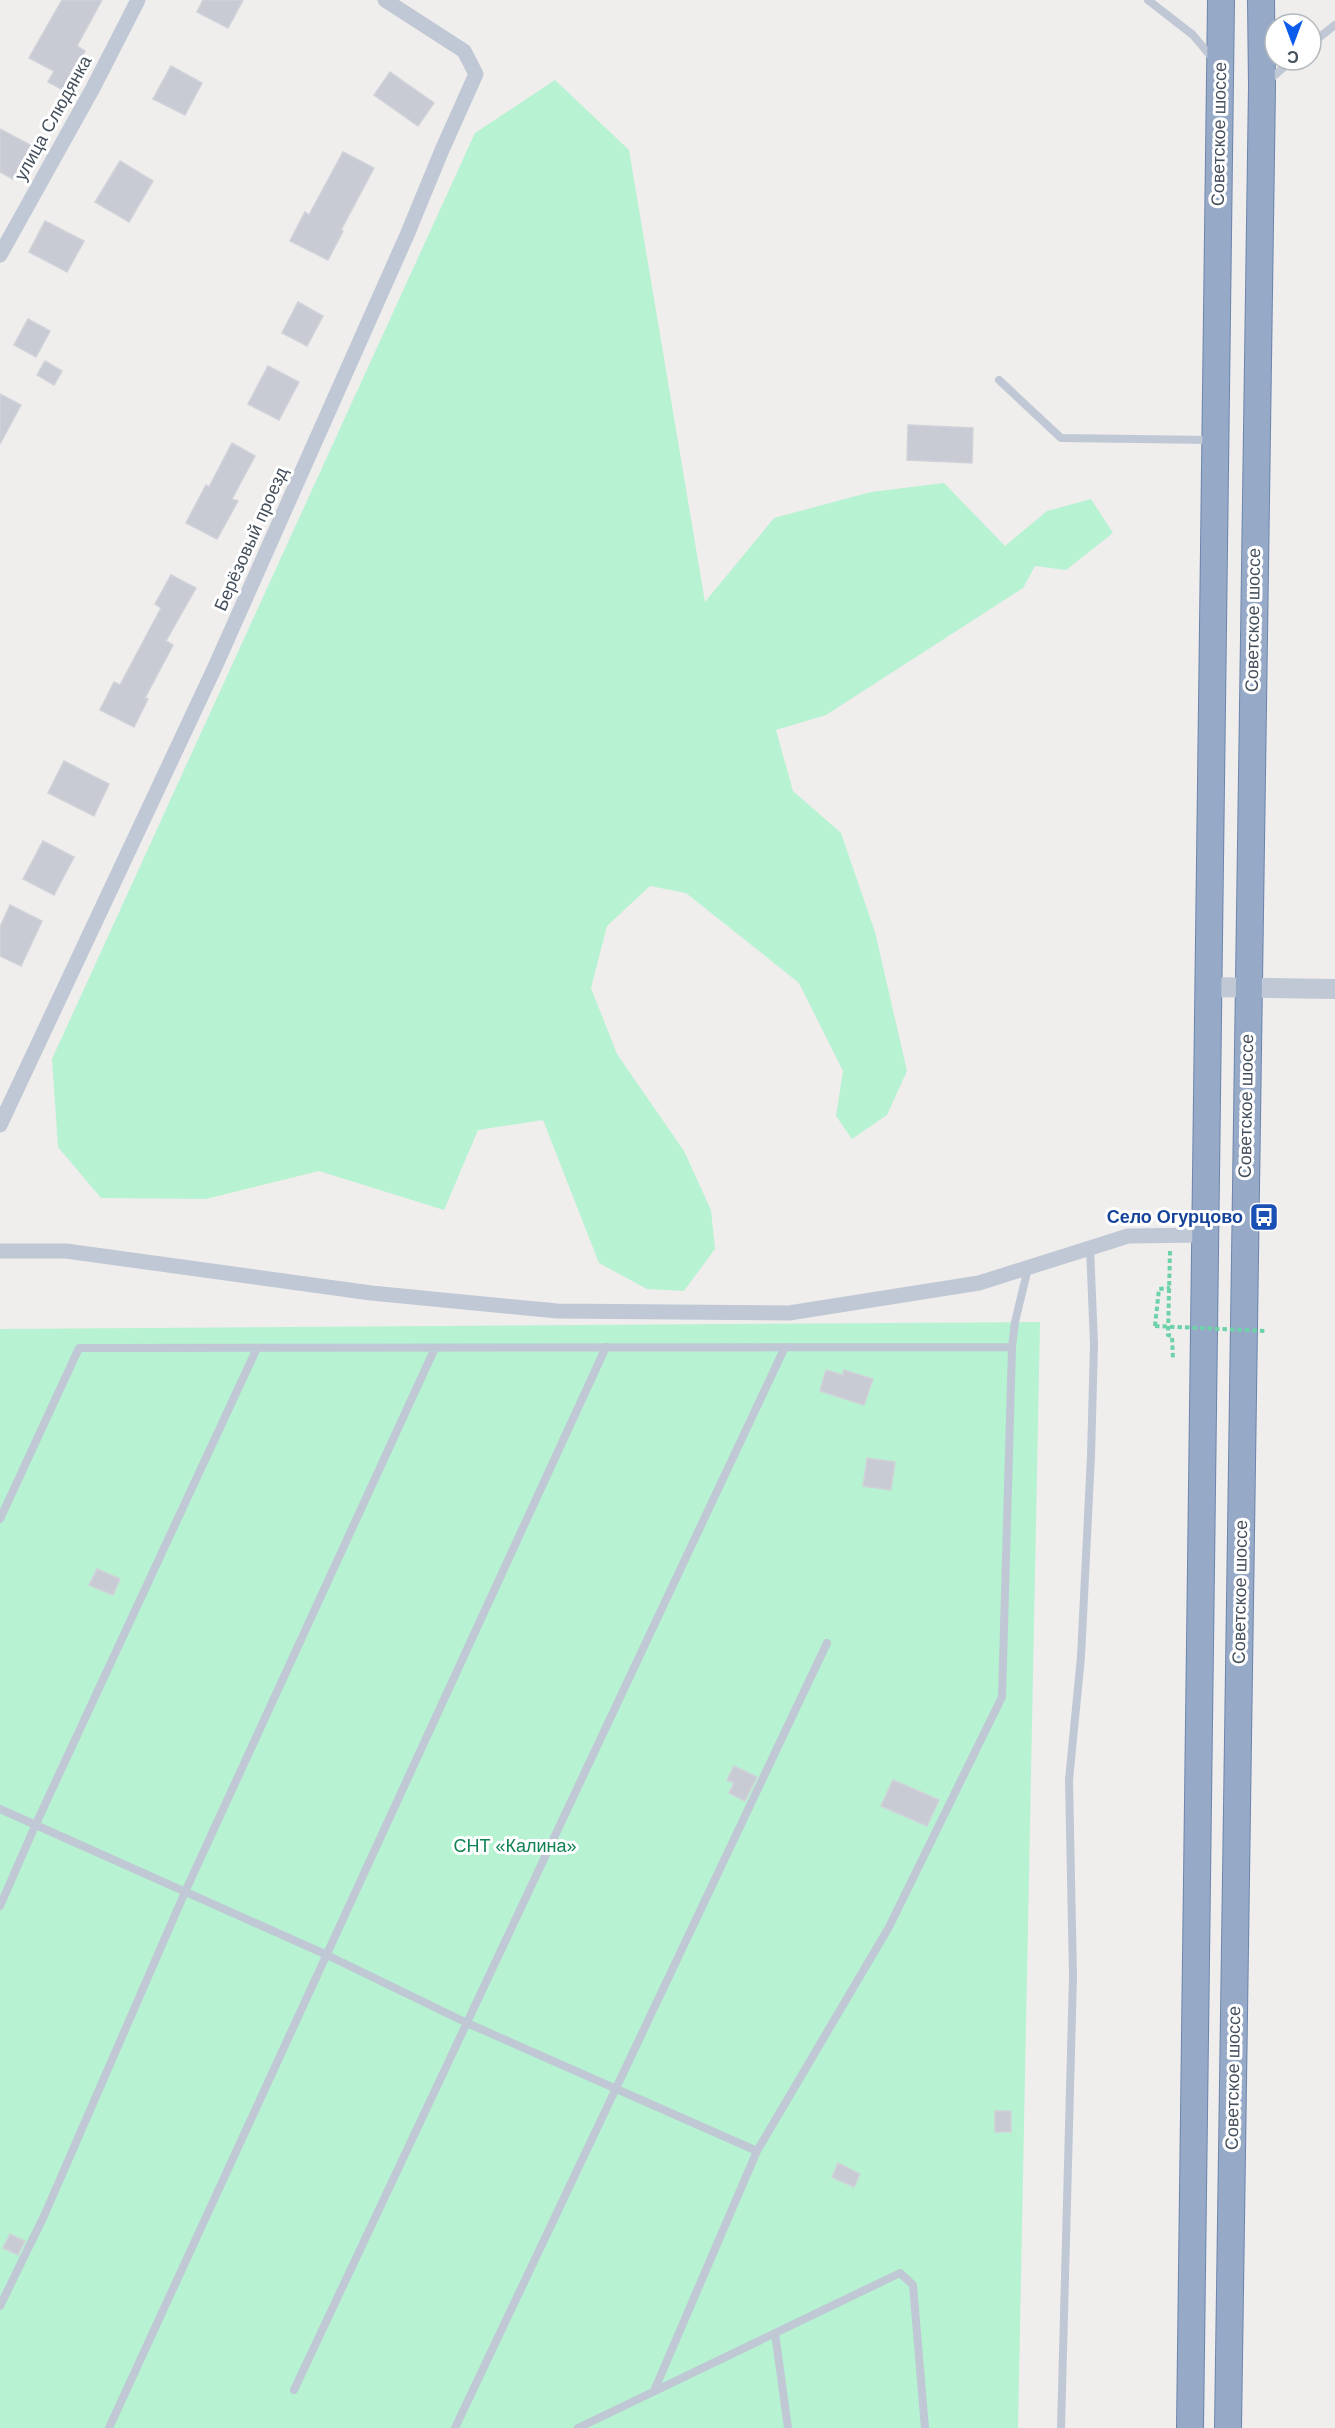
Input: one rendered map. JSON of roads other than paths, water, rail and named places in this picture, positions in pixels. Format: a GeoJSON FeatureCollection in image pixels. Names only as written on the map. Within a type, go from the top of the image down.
{"type":"FeatureCollection","features":[{"type":"Feature","properties":{"kind":"highway","name":"Советское шоссе"},"geometry":{"type":"LineString","coordinates":[[1190,2428],[1221,0]]}},
{"type":"Feature","properties":{"kind":"highway","name":"Советское шоссе"},"geometry":{"type":"LineString","coordinates":[[1228,2428],[1262,86],[1261,0]]}},
{"type":"Feature","properties":{"kind":"street","name":"улица Слюдянка"},"geometry":{"type":"LineString","coordinates":[[0,255],[93,88],[138,0]]}},
{"type":"Feature","properties":{"kind":"street","name":"Берёзовый проезд"},"geometry":{"type":"LineString","coordinates":[[0,1125],[215,667],[477,74],[465,51],[385,0]]}},
{"type":"Feature","properties":{"kind":"street"},"geometry":{"type":"LineString","coordinates":[[1210,987],[1335,989]]}},
{"type":"Feature","properties":{"kind":"street"},"geometry":{"type":"LineString","coordinates":[[0,1251],[66,1251],[371,1293],[557,1311],[789,1313],[979,1282],[1128,1236],[1206,1235]]}},
{"type":"Feature","properties":{"kind":"lane"},"geometry":{"type":"LineString","coordinates":[[1148,0],[1193,35],[1220,68]]}},
{"type":"Feature","properties":{"kind":"lane"},"geometry":{"type":"LineString","coordinates":[[1323,34],[1335,25]]}},
{"type":"Feature","properties":{"kind":"lane"},"geometry":{"type":"LineString","coordinates":[[1262,86],[1278,72]]}},
{"type":"Feature","properties":{"kind":"lane"},"geometry":{"type":"LineString","coordinates":[[999,380],[1061,438],[1216,440]]}},
{"type":"Feature","properties":{"kind":"lane"},"geometry":{"type":"LineString","coordinates":[[1061,2428],[1073,1976],[1069,1780],[1081,1657],[1091,1456],[1094,1344],[1089,1247]]}},
{"type":"Feature","properties":{"kind":"lane"},"geometry":{"type":"LineString","coordinates":[[654,2391],[757,2151],[889,1927],[1002,1697],[1012,1347],[1015,1322],[1028,1267]]}},
{"type":"Feature","properties":{"kind":"lane"},"geometry":{"type":"LineString","coordinates":[[109,2428],[606,1347]]}},
{"type":"Feature","properties":{"kind":"lane"},"geometry":{"type":"LineString","coordinates":[[294,2390],[785,1347]]}},
{"type":"Feature","properties":{"kind":"lane"},"geometry":{"type":"LineString","coordinates":[[0,1519],[79,1348],[1012,1347]]}},
{"type":"Feature","properties":{"kind":"lane"},"geometry":{"type":"LineString","coordinates":[[0,1906],[257,1348]]}},
{"type":"Feature","properties":{"kind":"lane"},"geometry":{"type":"LineString","coordinates":[[0,2306],[44,2216],[185,1892],[435,1348]]}},
{"type":"Feature","properties":{"kind":"lane"},"geometry":{"type":"LineString","coordinates":[[455,2428],[827,1643]]}},
{"type":"Feature","properties":{"kind":"lane"},"geometry":{"type":"LineString","coordinates":[[0,1809],[327,1954],[467,2023],[757,2151]]}},
{"type":"Feature","properties":{"kind":"lane"},"geometry":{"type":"LineString","coordinates":[[578,2428],[595,2424],[654,2391],[900,2273],[914,2285],[925,2428]]}},
{"type":"Feature","properties":{"kind":"lane"},"geometry":{"type":"LineString","coordinates":[[775,2333],[788,2428]]}},
{"type":"Feature","properties":{"kind":"place","name":"Село Огурцово"},"geometry":{"type":"Point","coordinates":[1264,1217]}},
{"type":"Feature","properties":{"kind":"park label","name":"СНТ «Калина»"},"geometry":{"type":"Point","coordinates":[515,1846]}}]}
